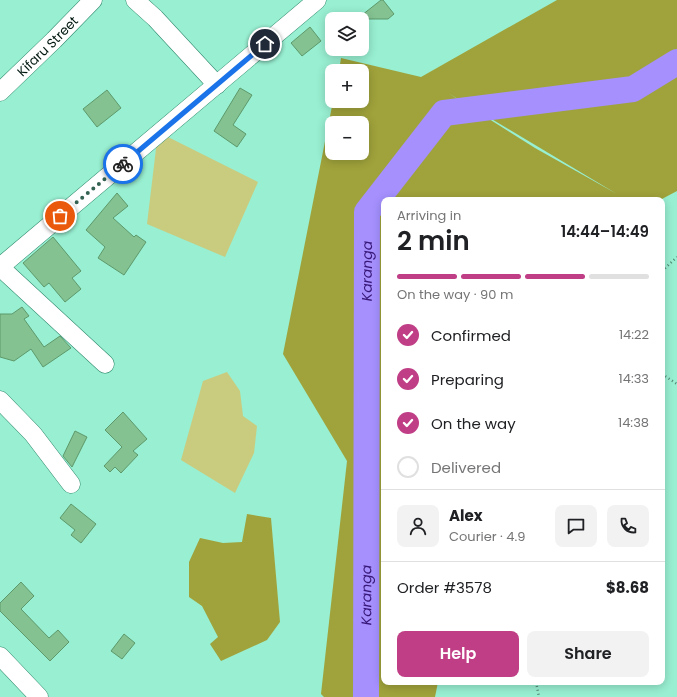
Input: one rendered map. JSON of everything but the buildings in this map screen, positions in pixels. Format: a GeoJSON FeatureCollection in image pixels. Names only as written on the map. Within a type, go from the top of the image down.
{"type":"FeatureCollection","features":[{"type":"Feature","properties":{"kind":"street","name":"Kifaru Street"},"geometry":{"type":"LineString","coordinates":[[0,92],[93,0]]}},
{"type":"Feature","properties":{"kind":"street"},"geometry":{"type":"LineString","coordinates":[[135,0],[155,18],[217,85]]}},
{"type":"Feature","properties":{"kind":"street"},"geometry":{"type":"LineString","coordinates":[[105,364],[0,267],[317,0]]}},
{"type":"Feature","properties":{"kind":"street"},"geometry":{"type":"LineString","coordinates":[[0,400],[33,434],[71,484]]}},
{"type":"Feature","properties":{"kind":"street"},"geometry":{"type":"LineString","coordinates":[[0,656],[39,697]]}},
{"type":"Feature","properties":{"kind":"path"},"geometry":{"type":"LineString","coordinates":[[665,268],[677,257]]}},
{"type":"Feature","properties":{"kind":"path"},"geometry":{"type":"LineString","coordinates":[[665,376],[677,384]]}},
{"type":"Feature","properties":{"kind":"path"},"geometry":{"type":"LineString","coordinates":[[537,685],[539,697]]}},
{"type":"Feature","properties":{"kind":"green space"},"geometry":{"type":"Polygon","coordinates":[[[158,132],[258,182],[225,257],[147,224],[158,132]]]}},
{"type":"Feature","properties":{"kind":"green space"},"geometry":{"type":"Polygon","coordinates":[[[227,372],[240,391],[243,416],[257,426],[254,453],[235,493],[181,460],[203,381],[227,372]]]}},
{"type":"Feature","properties":{"kind":"shaded area"},"geometry":{"type":"Polygon","coordinates":[[[557,0],[677,0],[677,191],[665,197],[381,197],[381,685],[437,685],[435,697],[324,697],[321,694],[347,461],[283,354],[325,141],[325,160],[369,160],[369,116],[330,116],[332,108],[369,108],[369,65],[421,77],[557,0]],[[448,93],[535,148],[617,194],[448,93]]]}},
{"type":"Feature","properties":{"kind":"shaded area"},"geometry":{"type":"Polygon","coordinates":[[[341,58],[366,64],[340,64],[341,58]]]}},
{"type":"Feature","properties":{"kind":"shaded area"},"geometry":{"type":"Polygon","coordinates":[[[247,514],[271,518],[280,622],[267,640],[221,661],[210,644],[218,637],[202,606],[189,597],[189,562],[200,538],[223,543],[242,542],[247,514]]]}},
{"type":"Feature","properties":{"kind":"waterway","name":"Karanga"},"geometry":{"type":"LineString","coordinates":[[366,697],[367,212],[444,113],[633,89],[677,62]]}},
{"type":"Feature","properties":{"kind":"way so far"},"geometry":{"type":"LineString","coordinates":[[60,216],[123,164]]}},
{"type":"Feature","properties":{"kind":"route"},"geometry":{"type":"LineString","coordinates":[[123,164],[265,44]]}}]}
